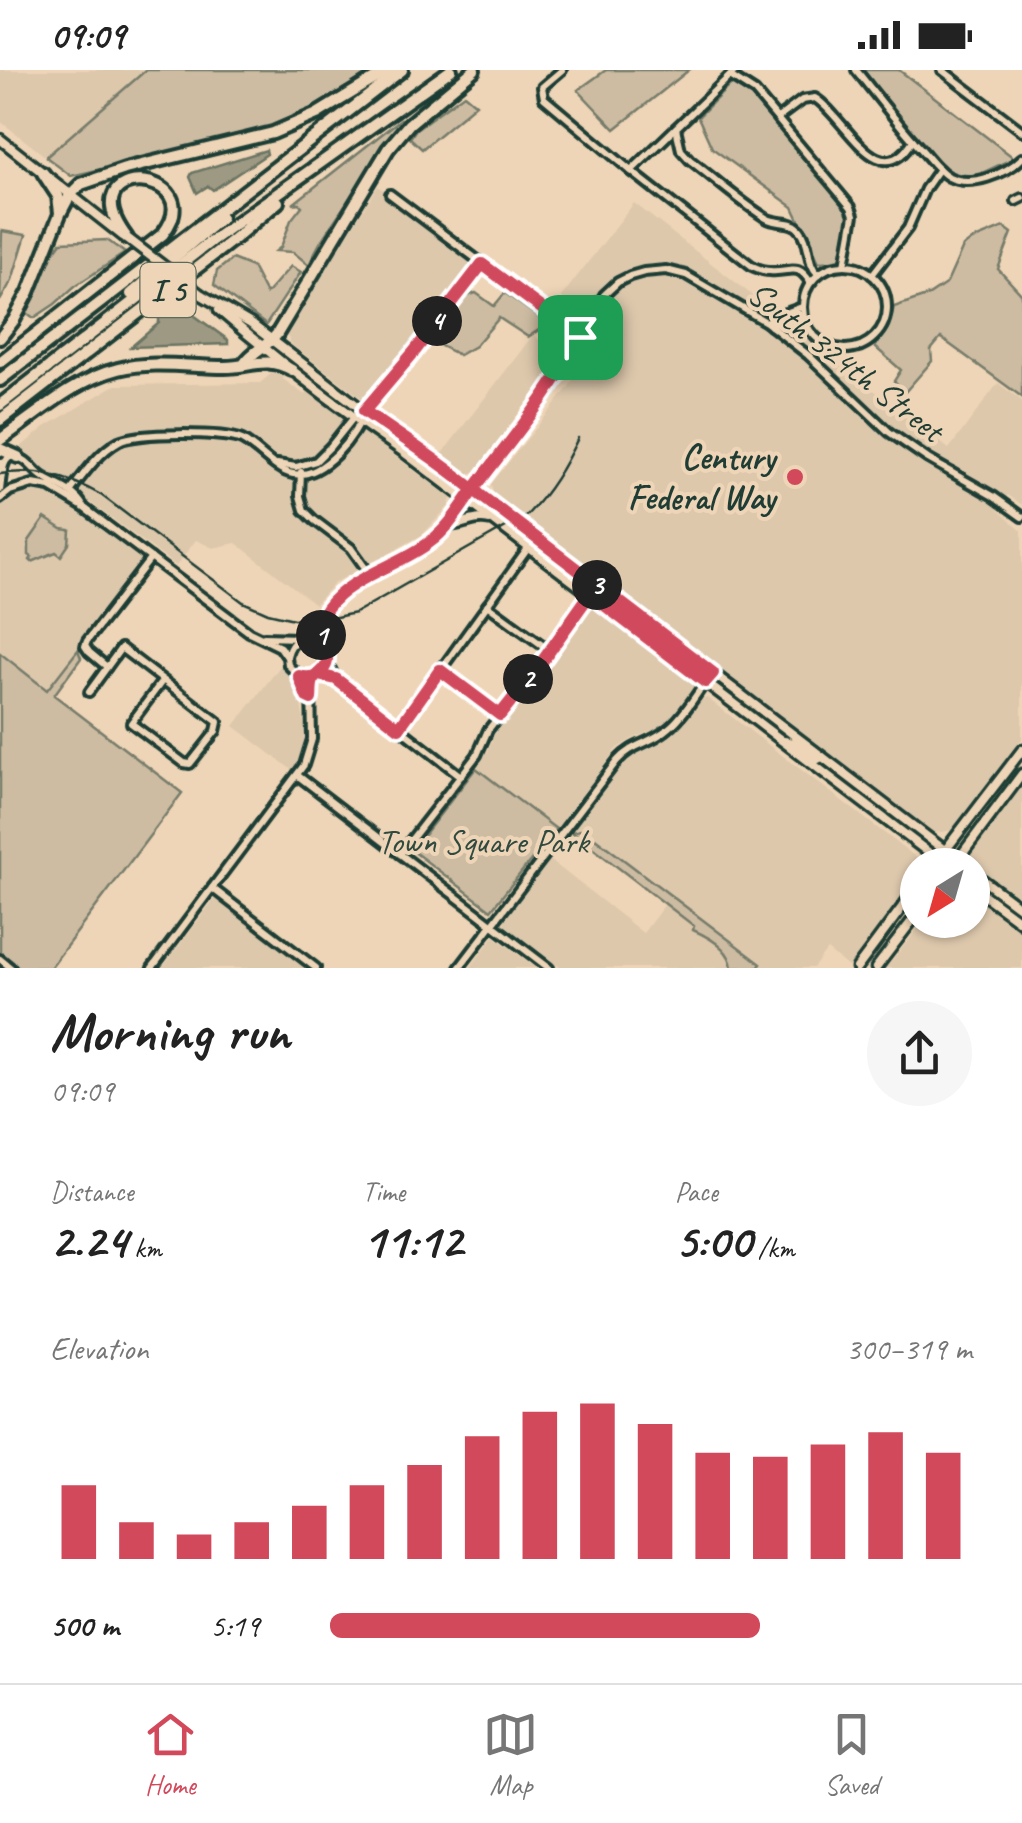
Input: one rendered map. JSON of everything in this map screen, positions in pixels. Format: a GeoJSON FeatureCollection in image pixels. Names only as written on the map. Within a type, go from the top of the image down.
{"type":"FeatureCollection","features":[{"type":"Feature","properties":{"kind":"highway"},"geometry":{"type":"LineString","coordinates":[[0,338],[29,292],[60,214],[81,184],[99,176],[273,133],[318,114],[388,70]]}},
{"type":"Feature","properties":{"kind":"highway","name":"I 5"},"geometry":{"type":"LineString","coordinates":[[0,380],[402,70]]}},
{"type":"Feature","properties":{"kind":"highway","name":"I 5"},"geometry":{"type":"LineString","coordinates":[[0,420],[230,242],[332,156],[451,70]]}},
{"type":"Feature","properties":{"kind":"highway"},"geometry":{"type":"LineString","coordinates":[[244,364],[267,343],[388,149],[410,124],[474,70]]}},
{"type":"Feature","properties":{"kind":"highway"},"geometry":{"type":"LineString","coordinates":[[1,399],[305,146]]}},
{"type":"Feature","properties":{"kind":"highway"},"geometry":{"type":"LineString","coordinates":[[1,399],[332,156]]}},
{"type":"Feature","properties":{"kind":"highway"},"geometry":{"type":"LineString","coordinates":[[43,173],[58,196],[60,214]]}},
{"type":"Feature","properties":{"kind":"highway"},"geometry":{"type":"LineString","coordinates":[[0,362],[163,234],[173,218],[174,207],[168,194],[153,183],[130,182],[113,198],[112,214],[127,238]]}},
{"type":"Feature","properties":{"kind":"highway"},"geometry":{"type":"LineString","coordinates":[[0,440],[76,386],[117,369],[158,364],[226,367],[273,362],[292,370]]}},
{"type":"Feature","properties":{"kind":"highway"},"geometry":{"type":"LineString","coordinates":[[2,451],[18,457]]}},
{"type":"Feature","properties":{"kind":"main road"},"geometry":{"type":"LineString","coordinates":[[0,139],[200,294],[250,324],[292,370],[494,520],[920,848]]}},
{"type":"Feature","properties":{"kind":"main road"},"geometry":{"type":"LineString","coordinates":[[267,343],[412,442],[941,848]]}},
{"type":"Feature","properties":{"kind":"main road"},"geometry":{"type":"LineString","coordinates":[[448,525],[460,526],[478,518],[494,520]]}},
{"type":"Feature","properties":{"kind":"main road"},"geometry":{"type":"LineString","coordinates":[[539,555],[584,582],[591,580]]}},
{"type":"Feature","properties":{"kind":"main road"},"geometry":{"type":"LineString","coordinates":[[590,594],[597,592],[624,612],[638,616]]}},
{"type":"Feature","properties":{"kind":"main road"},"geometry":{"type":"LineString","coordinates":[[780,740],[796,744],[816,760],[822,757]]}},
{"type":"Feature","properties":{"kind":"main road"},"geometry":{"type":"LineString","coordinates":[[947,848],[1022,750]]}},
{"type":"Feature","properties":{"kind":"main road"},"geometry":{"type":"LineString","coordinates":[[969,848],[1022,774]]}},
{"type":"Feature","properties":{"kind":"main road"},"geometry":{"type":"LineString","coordinates":[[990,885],[1022,909]]}},
{"type":"Feature","properties":{"kind":"main road"},"geometry":{"type":"LineString","coordinates":[[990,899],[1022,923]]}},
{"type":"Feature","properties":{"kind":"main road"},"geometry":{"type":"LineString","coordinates":[[859,967],[900,911]]}},
{"type":"Feature","properties":{"kind":"main road"},"geometry":{"type":"LineString","coordinates":[[876,968],[900,936]]}},
{"type":"Feature","properties":{"kind":"street"},"geometry":{"type":"LineString","coordinates":[[562,70],[544,84],[544,98],[752,266],[767,272],[815,272],[844,265],[872,274],[885,293],[886,315],[874,338],[858,348],[843,350],[825,345],[812,334],[802,307],[815,272],[800,227],[768,219],[690,160],[680,150],[676,128]]}},
{"type":"Feature","properties":{"kind":"street"},"geometry":{"type":"LineString","coordinates":[[856,70],[939,169],[958,180],[977,180],[1011,168],[1022,158]]}},
{"type":"Feature","properties":{"kind":"street"},"geometry":{"type":"LineString","coordinates":[[942,70],[1022,131]]}},
{"type":"Feature","properties":{"kind":"street"},"geometry":{"type":"LineString","coordinates":[[631,172],[733,73],[778,118],[853,211],[844,265]]}},
{"type":"Feature","properties":{"kind":"street"},"geometry":{"type":"LineString","coordinates":[[778,118],[802,100],[816,98],[865,151],[878,159],[898,157],[913,140]]}},
{"type":"Feature","properties":{"kind":"street"},"geometry":{"type":"LineString","coordinates":[[872,274],[908,228],[939,169]]}},
{"type":"Feature","properties":{"kind":"street"},"geometry":{"type":"LineString","coordinates":[[311,699],[288,665],[289,648],[320,620],[339,595],[426,545],[448,525],[542,402],[580,337],[390,194]]}},
{"type":"Feature","properties":{"kind":"street"},"geometry":{"type":"LineString","coordinates":[[70,492],[104,452],[133,436],[226,436],[243,441],[286,472],[301,470],[357,420],[482,264]]}},
{"type":"Feature","properties":{"kind":"street","name":"South 324th Street"},"geometry":{"type":"LineString","coordinates":[[580,337],[604,295],[618,282],[644,272],[666,270],[686,275],[769,324],[808,354],[889,432],[1022,517]]}},
{"type":"Feature","properties":{"kind":"street"},"geometry":{"type":"LineString","coordinates":[[799,270],[810,282]]}},
{"type":"Feature","properties":{"kind":"street"},"geometry":{"type":"LineString","coordinates":[[769,324],[774,316],[802,307]]}},
{"type":"Feature","properties":{"kind":"street"},"geometry":{"type":"LineString","coordinates":[[769,324],[794,314],[804,320]]}},
{"type":"Feature","properties":{"kind":"street"},"geometry":{"type":"LineString","coordinates":[[0,490],[5,462],[18,457],[81,500],[83,507]]}},
{"type":"Feature","properties":{"kind":"street"},"geometry":{"type":"LineString","coordinates":[[0,499],[32,474],[30,465]]}},
{"type":"Feature","properties":{"kind":"street"},"geometry":{"type":"LineString","coordinates":[[301,470],[300,497],[306,512],[351,548],[371,576]]}},
{"type":"Feature","properties":{"kind":"street"},"geometry":{"type":"LineString","coordinates":[[1,471],[8,486],[42,484],[83,507],[249,632],[280,647],[287,657]]}},
{"type":"Feature","properties":{"kind":"street"},"geometry":{"type":"LineString","coordinates":[[399,728],[529,547]]}},
{"type":"Feature","properties":{"kind":"street"},"geometry":{"type":"LineString","coordinates":[[107,667],[89,652],[87,641],[150,558]]}},
{"type":"Feature","properties":{"kind":"street"},"geometry":{"type":"LineString","coordinates":[[400,854],[477,755],[488,730],[590,594]]}},
{"type":"Feature","properties":{"kind":"street"},"geometry":{"type":"LineString","coordinates":[[487,605],[548,650]]}},
{"type":"Feature","properties":{"kind":"street"},"geometry":{"type":"LineString","coordinates":[[320,620],[327,662],[336,679],[461,776]]}},
{"type":"Feature","properties":{"kind":"street"},"geometry":{"type":"LineString","coordinates":[[263,637],[303,638],[322,643]]}},
{"type":"Feature","properties":{"kind":"street"},"geometry":{"type":"LineString","coordinates":[[89,692],[121,648],[164,680],[217,720],[216,731],[188,764],[131,723],[164,680]]}},
{"type":"Feature","properties":{"kind":"street"},"geometry":{"type":"LineString","coordinates":[[152,968],[304,765],[311,746],[311,685],[327,662]]}},
{"type":"Feature","properties":{"kind":"street"},"geometry":{"type":"LineString","coordinates":[[440,670],[500,715]]}},
{"type":"Feature","properties":{"kind":"street"},"geometry":{"type":"LineString","coordinates":[[459,968],[617,761],[634,746],[669,728],[713,673]]}},
{"type":"Feature","properties":{"kind":"street"},"geometry":{"type":"LineString","coordinates":[[299,676],[336,679]]}},
{"type":"Feature","properties":{"kind":"street"},"geometry":{"type":"LineString","coordinates":[[297,775],[548,968]]}},
{"type":"Feature","properties":{"kind":"street"},"geometry":{"type":"LineString","coordinates":[[212,888],[316,968]]}},
{"type":"Feature","properties":{"kind":"street"},"geometry":{"type":"LineString","coordinates":[[0,960],[11,968]]}},
{"type":"Feature","properties":{"kind":"shaded area"},"geometry":{"type":"Polygon","coordinates":[[[0,70],[146,70],[46,157],[0,121],[0,70]]]}},
{"type":"Feature","properties":{"kind":"shaded area"},"geometry":{"type":"Polygon","coordinates":[[[266,150],[267,154],[213,190],[208,186],[197,193],[192,173],[266,150]]]}},
{"type":"Feature","properties":{"kind":"shaded area"},"geometry":{"type":"Polygon","coordinates":[[[378,186],[481,264],[371,405],[291,344],[285,331],[378,186]]]}},
{"type":"Feature","properties":{"kind":"shaded area"},"geometry":{"type":"Polygon","coordinates":[[[634,203],[949,449],[998,383],[1022,401],[1022,505],[1008,495],[997,509],[1022,531],[1022,739],[953,830],[935,833],[493,493],[491,484],[569,387],[599,328],[561,297],[634,203]]]}},
{"type":"Feature","properties":{"kind":"shaded area"},"geometry":{"type":"Polygon","coordinates":[[[180,305],[228,340],[228,344],[131,347],[159,323],[159,318],[180,305]]]}},
{"type":"Feature","properties":{"kind":"shaded area"},"geometry":{"type":"Polygon","coordinates":[[[533,335],[562,356],[475,472],[466,474],[441,455],[533,335]]]}},
{"type":"Feature","properties":{"kind":"shaded area"},"geometry":{"type":"Polygon","coordinates":[[[273,372],[283,374],[283,379],[305,395],[309,392],[451,498],[449,506],[422,535],[334,583],[315,604],[236,543],[213,548],[196,540],[176,566],[43,470],[21,447],[45,427],[115,385],[260,383],[273,372]]]}},
{"type":"Feature","properties":{"kind":"shaded area"},"geometry":{"type":"Polygon","coordinates":[[[33,484],[63,491],[151,558],[47,690],[0,653],[0,499],[33,484]]]}},
{"type":"Feature","properties":{"kind":"shaded area"},"geometry":{"type":"Polygon","coordinates":[[[591,599],[699,683],[669,723],[617,748],[556,829],[476,768],[494,735],[550,662],[591,599]]]}},
{"type":"Feature","properties":{"kind":"shaded area"},"geometry":{"type":"Polygon","coordinates":[[[281,665],[299,691],[305,730],[302,755],[292,770],[234,726],[281,665]]]}},
{"type":"Feature","properties":{"kind":"shaded area"},"geometry":{"type":"Polygon","coordinates":[[[707,698],[904,848],[900,848],[900,898],[848,967],[827,950],[813,968],[758,968],[760,964],[595,838],[580,830],[572,832],[626,760],[675,733],[701,700],[707,698]]]}},
{"type":"Feature","properties":{"kind":"shaded area"},"geometry":{"type":"Polygon","coordinates":[[[1022,781],[1022,905],[990,880],[990,848],[973,848],[1022,781]]]}},
{"type":"Feature","properties":{"kind":"shaded area"},"geometry":{"type":"Polygon","coordinates":[[[550,860],[643,933],[665,904],[695,926],[694,930],[710,938],[730,958],[732,968],[561,968],[504,925],[550,860]]]}},
{"type":"Feature","properties":{"kind":"shaded area"},"geometry":{"type":"Polygon","coordinates":[[[219,893],[316,968],[162,968],[219,893]]]}},
{"type":"Feature","properties":{"kind":"shaded area"},"geometry":{"type":"Polygon","coordinates":[[[990,908],[1022,932],[1022,968],[886,968],[910,938],[990,938],[990,908]]]}},
{"type":"Feature","properties":{"kind":"shaded area"},"geometry":{"type":"Polygon","coordinates":[[[494,936],[536,968],[470,968],[494,936]]]}},
{"type":"Feature","properties":{"kind":"green space"},"geometry":{"type":"Polygon","coordinates":[[[146,70],[372,70],[315,109],[250,135],[71,176],[46,157],[146,70]]]}},
{"type":"Feature","properties":{"kind":"green space"},"geometry":{"type":"Polygon","coordinates":[[[606,70],[689,70],[615,129],[578,90],[606,70]]]}},
{"type":"Feature","properties":{"kind":"green space"},"geometry":{"type":"Polygon","coordinates":[[[862,70],[899,70],[1014,158],[978,175],[958,176],[942,167],[862,70]]]}},
{"type":"Feature","properties":{"kind":"green space"},"geometry":{"type":"Polygon","coordinates":[[[731,84],[750,95],[846,207],[849,216],[841,261],[819,262],[793,207],[712,148],[698,117],[731,84]]]}},
{"type":"Feature","properties":{"kind":"green space"},"geometry":{"type":"Polygon","coordinates":[[[464,94],[476,104],[422,149],[410,138],[416,129],[464,94]]]}},
{"type":"Feature","properties":{"kind":"green space"},"geometry":{"type":"Polygon","coordinates":[[[404,120],[309,265],[293,252],[276,251],[302,206],[293,204],[404,120]]]}},
{"type":"Feature","properties":{"kind":"green space"},"geometry":{"type":"Polygon","coordinates":[[[1004,227],[1012,233],[998,269],[1022,295],[1022,397],[941,338],[931,350],[932,361],[905,392],[894,381],[901,370],[875,347],[888,328],[894,307],[929,295],[947,283],[963,247],[1004,227]]]}},
{"type":"Feature","properties":{"kind":"green space"},"geometry":{"type":"Polygon","coordinates":[[[2,231],[26,235],[12,280],[0,301],[2,231]]]}},
{"type":"Feature","properties":{"kind":"green space"},"geometry":{"type":"Polygon","coordinates":[[[107,240],[125,253],[34,318],[27,313],[61,242],[107,240]]]}},
{"type":"Feature","properties":{"kind":"green space"},"geometry":{"type":"Polygon","coordinates":[[[232,259],[252,267],[266,294],[291,266],[301,272],[266,325],[214,285],[217,271],[232,259]]]}},
{"type":"Feature","properties":{"kind":"green space"},"geometry":{"type":"Polygon","coordinates":[[[476,293],[494,306],[505,293],[548,324],[528,337],[499,318],[475,346],[459,355],[439,345],[440,326],[458,299],[476,293]]]}},
{"type":"Feature","properties":{"kind":"green space"},"geometry":{"type":"Polygon","coordinates":[[[45,518],[70,530],[69,544],[61,556],[56,552],[32,562],[29,541],[45,518]]]}},
{"type":"Feature","properties":{"kind":"green space"},"geometry":{"type":"Polygon","coordinates":[[[78,650],[81,658],[54,695],[182,793],[50,968],[0,968],[0,653],[47,690],[78,650]]]}},
{"type":"Feature","properties":{"kind":"green space","name":"Town Square Park"},"geometry":{"type":"Polygon","coordinates":[[[476,768],[556,829],[491,910],[414,852],[476,768]]]}},
{"type":"Feature","properties":{"kind":"green space"},"geometry":{"type":"Polygon","coordinates":[[[580,830],[761,964],[758,968],[732,968],[728,955],[718,945],[693,930],[694,926],[572,832],[580,830]]]}},
{"type":"Feature","properties":{"kind":"tram line"},"geometry":{"type":"LineString","coordinates":[[0,474],[40,473],[77,483],[101,495],[243,602],[298,620],[327,619],[355,613],[527,515],[556,478],[578,438]]}},
{"type":"Feature","properties":{"kind":"place","name":"Century Federal Way"},"geometry":{"type":"Point","coordinates":[795,477]}},
{"type":"Feature","properties":{"kind":"route"},"geometry":{"type":"LineString","coordinates":[[580,337],[482,264],[364,411],[412,442],[464,483],[474,490],[713,673],[705,682],[590,594],[500,715],[440,670],[399,728],[336,679],[318,675],[316,676],[313,677],[308,678],[299,676],[307,697],[311,699],[312,682],[316,676],[324,668],[328,658],[320,620],[328,607],[349,588],[421,548],[443,531],[448,525],[474,490],[513,439],[542,402],[580,337]]}}]}
